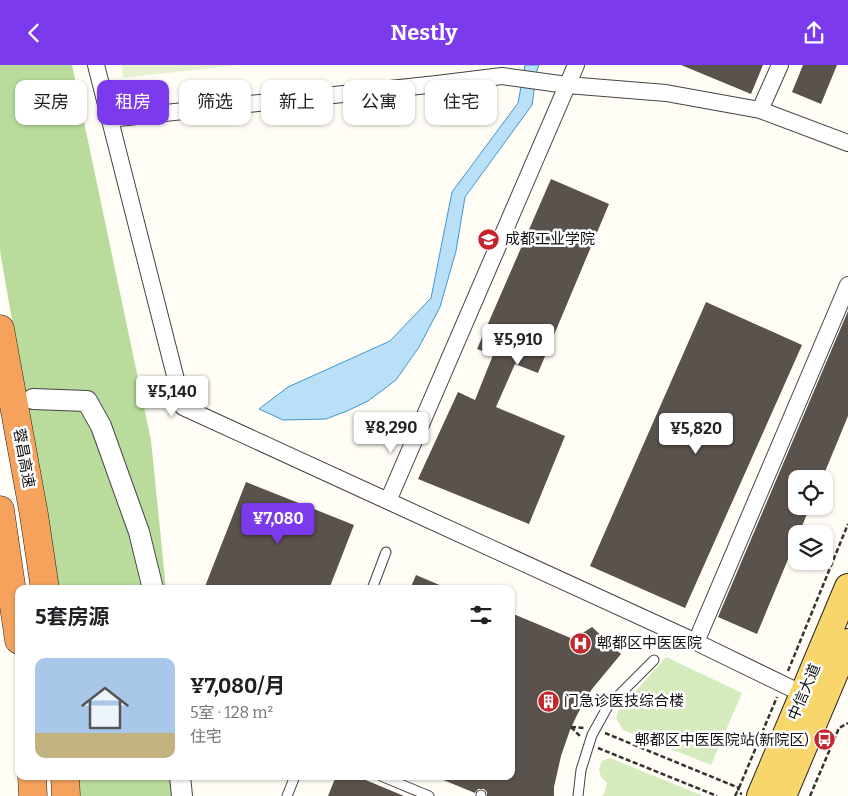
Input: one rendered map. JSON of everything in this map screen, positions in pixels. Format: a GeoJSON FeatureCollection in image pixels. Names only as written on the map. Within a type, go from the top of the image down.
{"type":"FeatureCollection","features":[{"type":"Feature","properties":{"kind":"highway","name":"蓉昌高速"},"geometry":{"type":"LineString","coordinates":[[0,329],[34,515],[44,585]]}},
{"type":"Feature","properties":{"kind":"highway"},"geometry":{"type":"LineString","coordinates":[[0,510],[15,613]]}},
{"type":"Feature","properties":{"kind":"highway"},"geometry":{"type":"LineString","coordinates":[[32,780],[33,796]]}},
{"type":"Feature","properties":{"kind":"highway"},"geometry":{"type":"LineString","coordinates":[[65,780],[66,796]]}},
{"type":"Feature","properties":{"kind":"main road","name":"中信大道"},"geometry":{"type":"LineString","coordinates":[[745,792],[792,689],[848,587]]}},
{"type":"Feature","properties":{"kind":"main road","name":"中信大道"},"geometry":{"type":"LineString","coordinates":[[783,796],[848,642]]}},
{"type":"Feature","properties":{"kind":"street"},"geometry":{"type":"LineString","coordinates":[[96,65],[100,80]]}},
{"type":"Feature","properties":{"kind":"street"},"geometry":{"type":"LineString","coordinates":[[388,501],[576,65]]}},
{"type":"Feature","properties":{"kind":"street"},"geometry":{"type":"LineString","coordinates":[[760,110],[780,65]]}},
{"type":"Feature","properties":{"kind":"street"},"geometry":{"type":"LineString","coordinates":[[169,113],[502,76],[567,85],[666,93],[760,110],[848,143]]}},
{"type":"Feature","properties":{"kind":"street"},"geometry":{"type":"LineString","coordinates":[[111,125],[184,407],[696,642],[792,689]]}},
{"type":"Feature","properties":{"kind":"street"},"geometry":{"type":"LineString","coordinates":[[696,642],[848,285]]}},
{"type":"Feature","properties":{"kind":"street"},"geometry":{"type":"LineString","coordinates":[[33,399],[86,401],[101,426],[139,532],[152,585]]}},
{"type":"Feature","properties":{"kind":"street"},"geometry":{"type":"LineString","coordinates":[[180,780],[182,796]]}},
{"type":"Feature","properties":{"kind":"lane"},"geometry":{"type":"LineString","coordinates":[[374,585],[386,552]]}},
{"type":"Feature","properties":{"kind":"lane"},"geometry":{"type":"LineString","coordinates":[[578,796],[581,769],[595,729],[608,706],[654,660]]}},
{"type":"Feature","properties":{"kind":"lane"},"geometry":{"type":"LineString","coordinates":[[288,796],[294,780]]}},
{"type":"Feature","properties":{"kind":"lane"},"geometry":{"type":"LineString","coordinates":[[402,780],[429,796]]}},
{"type":"Feature","properties":{"kind":"path"},"geometry":{"type":"LineString","coordinates":[[717,796],[589,745],[571,727],[595,729],[745,792],[792,689],[848,524]]}},
{"type":"Feature","properties":{"kind":"path"},"geometry":{"type":"LineString","coordinates":[[810,796],[839,728],[848,723]]}},
{"type":"Feature","properties":{"kind":"green space"},"geometry":{"type":"Polygon","coordinates":[[[0,65],[72,65],[75,80],[15,80],[15,125],[85,125],[151,440],[166,585],[52,585],[28,412],[0,251],[0,65]]]}},
{"type":"Feature","properties":{"kind":"green space"},"geometry":{"type":"Polygon","coordinates":[[[122,65],[237,65],[123,78],[122,65]]]}},
{"type":"Feature","properties":{"kind":"green space"},"geometry":{"type":"Polygon","coordinates":[[[666,657],[742,693],[711,765],[623,730],[616,718],[618,711],[666,657]]]}},
{"type":"Feature","properties":{"kind":"green space"},"geometry":{"type":"Polygon","coordinates":[[[610,758],[701,796],[601,796],[604,794],[607,783],[601,777],[599,769],[602,761],[610,758]]]}},
{"type":"Feature","properties":{"kind":"green space"},"geometry":{"type":"Polygon","coordinates":[[[77,780],[184,780],[186,796],[79,796],[77,780]]]}},
{"type":"Feature","properties":{"kind":"water"},"geometry":{"type":"Polygon","coordinates":[[[525,65],[539,65],[532,105],[465,197],[456,251],[440,307],[419,347],[396,380],[368,401],[326,419],[283,420],[259,409],[288,387],[390,341],[431,298],[452,192],[518,103],[525,65]]]}},
{"type":"Feature","properties":{"kind":"building"},"geometry":{"type":"Polygon","coordinates":[[[681,65],[763,65],[751,94],[681,65]]]}},
{"type":"Feature","properties":{"kind":"building"},"geometry":{"type":"Polygon","coordinates":[[[803,65],[837,65],[821,104],[792,92],[803,65]]]}},
{"type":"Feature","properties":{"kind":"building"},"geometry":{"type":"Polygon","coordinates":[[[551,179],[609,204],[538,373],[515,364],[496,407],[565,436],[529,524],[418,479],[458,392],[475,400],[493,355],[477,349],[551,179]]]}},
{"type":"Feature","properties":{"kind":"building"},"geometry":{"type":"Polygon","coordinates":[[[706,302],[802,345],[685,608],[590,566],[706,302]]]}},
{"type":"Feature","properties":{"kind":"building"},"geometry":{"type":"Polygon","coordinates":[[[848,311],[848,416],[826,470],[788,470],[788,515],[806,515],[803,525],[788,525],[788,559],[757,634],[718,617],[848,311]]]}},
{"type":"Feature","properties":{"kind":"building"},"geometry":{"type":"Polygon","coordinates":[[[246,482],[354,525],[331,585],[206,585],[246,482]]]}},
{"type":"Feature","properties":{"kind":"building"},"geometry":{"type":"Polygon","coordinates":[[[416,575],[440,585],[412,585],[416,575]]]}},
{"type":"Feature","properties":{"kind":"building","name":"门急诊医技综合楼"},"geometry":{"type":"Polygon","coordinates":[[[515,615],[573,639],[592,627],[621,654],[592,689],[578,713],[561,756],[554,787],[554,796],[487,796],[487,792],[484,789],[478,789],[475,793],[443,780],[515,780],[515,615]]]}},
{"type":"Feature","properties":{"kind":"building"},"geometry":{"type":"Polygon","coordinates":[[[334,780],[366,780],[404,796],[328,796],[334,780]]]}},
{"type":"Feature","properties":{"kind":"place","name":"成都工业学院"},"geometry":{"type":"Point","coordinates":[489,239]}},
{"type":"Feature","properties":{"kind":"place","name":"郫都区中医医院"},"geometry":{"type":"Point","coordinates":[581,643]}},
{"type":"Feature","properties":{"kind":"place","name":"门急诊医技综合楼"},"geometry":{"type":"Point","coordinates":[548,701]}},
{"type":"Feature","properties":{"kind":"place","name":"郫都区中医医院站(新院区)"},"geometry":{"type":"Point","coordinates":[825,740]}}]}
